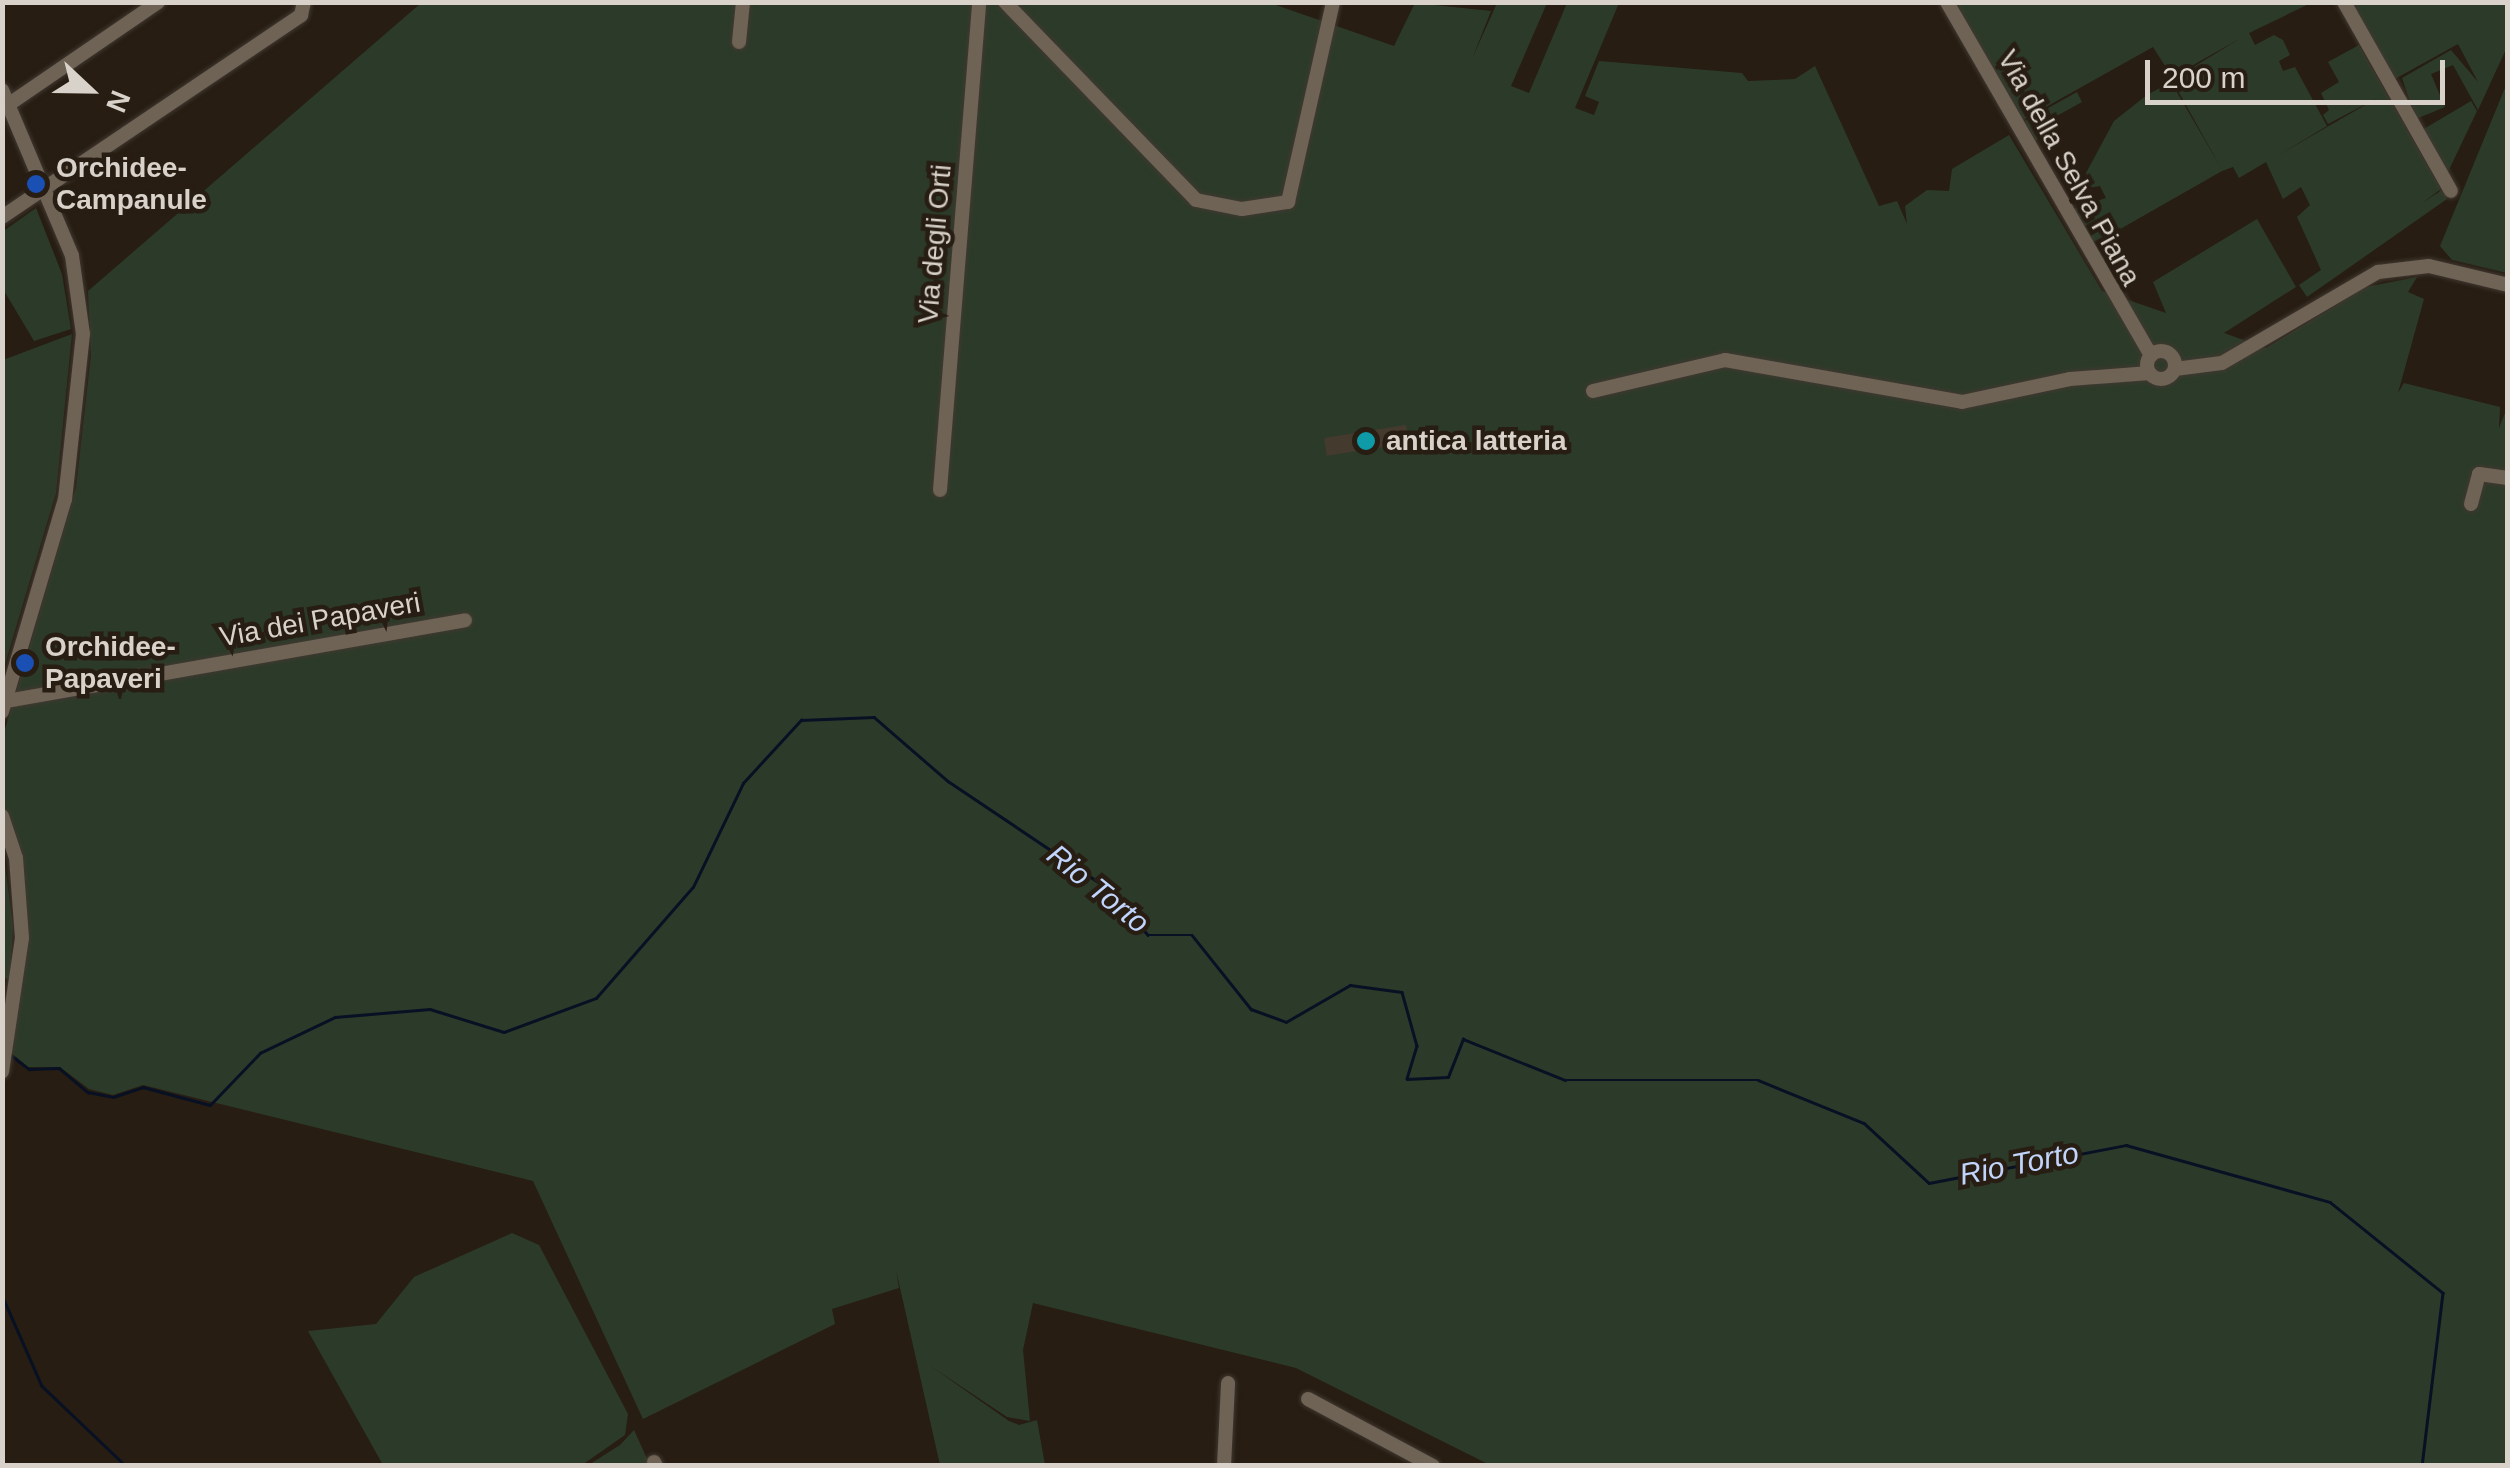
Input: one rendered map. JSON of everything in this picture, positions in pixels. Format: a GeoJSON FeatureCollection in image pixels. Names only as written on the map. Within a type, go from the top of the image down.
{"type":"FeatureCollection","features":[{"type":"Feature","properties":{"kind":"street"},"geometry":{"type":"LineString","coordinates":[[6,107],[158,2]]}},
{"type":"Feature","properties":{"kind":"street"},"geometry":{"type":"LineString","coordinates":[[2,218],[301,14],[304,2]]}},
{"type":"Feature","properties":{"kind":"street"},"geometry":{"type":"LineString","coordinates":[[739,42],[742,2]]}},
{"type":"Feature","properties":{"kind":"street","name":"Via degli Orti"},"geometry":{"type":"LineString","coordinates":[[940,490],[979,2]]}},
{"type":"Feature","properties":{"kind":"street"},"geometry":{"type":"LineString","coordinates":[[1005,2],[1196,200],[1237,209],[1284,205],[1333,2]]}},
{"type":"Feature","properties":{"kind":"street","name":"Via della Selva Piana"},"geometry":{"type":"LineString","coordinates":[[1948,2],[2151,355]]}},
{"type":"Feature","properties":{"kind":"street"},"geometry":{"type":"LineString","coordinates":[[2344,2],[2451,191]]}},
{"type":"Feature","properties":{"kind":"street"},"geometry":{"type":"LineString","coordinates":[[2,90],[6,107],[44,188],[80,290],[80,395],[57,534],[5,707]]}},
{"type":"Feature","properties":{"kind":"street"},"geometry":{"type":"LineString","coordinates":[[1594,390],[1722,360],[1962,402],[2070,379],[2150,373],[2166,379],[2176,369],[2216,365],[2378,272],[2425,266],[2508,285]]}},
{"type":"Feature","properties":{"kind":"street"},"geometry":{"type":"LineString","coordinates":[[2150,373],[2151,355],[2168,352],[2176,369]]}},
{"type":"Feature","properties":{"kind":"street"},"geometry":{"type":"LineString","coordinates":[[2472,504],[2479,474],[2508,478]]}},
{"type":"Feature","properties":{"kind":"street","name":"Via dei Papaveri"},"geometry":{"type":"LineString","coordinates":[[5,707],[465,620]]}},
{"type":"Feature","properties":{"kind":"street"},"geometry":{"type":"LineString","coordinates":[[2,816],[16,858],[22,938],[4,1066]]}},
{"type":"Feature","properties":{"kind":"street"},"geometry":{"type":"LineString","coordinates":[[1224,1466],[1228,1382]]}},
{"type":"Feature","properties":{"kind":"street"},"geometry":{"type":"LineString","coordinates":[[1308,1399],[1433,1466]]}},
{"type":"Feature","properties":{"kind":"green space"},"geometry":{"type":"Polygon","coordinates":[[[1267,2],[1394,46],[1415,3],[1491,11],[1472,59],[1497,3],[1547,3],[1511,86],[1529,93],[1567,3],[1619,3],[1575,108],[1594,115],[1599,102],[1585,96],[1599,61],[1742,73],[1748,81],[1795,79],[1815,66],[1879,206],[1897,201],[1907,224],[1905,206],[1927,190],[1949,191],[1952,169],[2009,135],[2102,291],[2166,313],[2153,282],[2257,219],[2296,287],[2224,333],[2266,348],[2366,287],[2417,277],[2408,292],[2424,299],[2398,393],[2404,383],[2500,407],[2499,428],[2507,408],[2507,1465],[1490,1465],[1296,1368],[1033,1303],[1023,1350],[1030,1421],[1007,1417],[929,1365],[1009,1421],[1019,1425],[1037,1420],[1045,1465],[940,1465],[896,1270],[899,1288],[832,1309],[835,1324],[643,1419],[533,1181],[143,1085],[113,1095],[89,1089],[60,1067],[28,1067],[10,1052],[26,921],[23,867],[3,803],[3,736],[76,488],[91,355],[88,291],[421,3],[1267,2]]]}},
{"type":"Feature","properties":{"kind":"green space"},"geometry":{"type":"Polygon","coordinates":[[[1956,3],[2311,3],[2249,33],[2255,45],[2274,35],[2283,40],[2290,55],[2279,61],[2283,71],[2295,67],[2327,126],[2277,156],[2379,97],[2328,124],[2323,115],[2329,110],[2321,93],[2339,82],[2328,62],[2359,45],[2441,189],[2422,203],[2442,190],[2447,199],[2307,297],[2299,285],[2321,270],[2297,217],[2310,205],[2301,187],[2283,199],[2266,162],[2239,178],[2233,167],[2222,171],[2094,244],[2073,209],[2106,198],[2100,186],[2088,188],[2086,173],[2114,121],[2147,95],[2171,82],[2221,168],[2172,80],[2241,38],[2172,77],[2153,47],[2021,121],[1956,3]]]}},
{"type":"Feature","properties":{"kind":"green space"},"geometry":{"type":"Polygon","coordinates":[[[2349,3],[2507,3],[2507,47],[2478,110],[2453,65],[2431,74],[2445,107],[2416,119],[2402,78],[2451,50],[2478,82],[2458,44],[2393,80],[2349,3]]]}},
{"type":"Feature","properties":{"kind":"green space"},"geometry":{"type":"Polygon","coordinates":[[[2507,83],[2507,273],[2452,260],[2440,246],[2507,83]]]}},
{"type":"Feature","properties":{"kind":"green space"},"geometry":{"type":"Polygon","coordinates":[[[2077,92],[2082,102],[2053,118],[2057,129],[2035,141],[2025,121],[2077,92]]]}},
{"type":"Feature","properties":{"kind":"green space"},"geometry":{"type":"Polygon","coordinates":[[[2471,101],[2477,111],[2448,172],[2422,130],[2471,101]]]}},
{"type":"Feature","properties":{"kind":"green space"},"geometry":{"type":"Polygon","coordinates":[[[36,208],[62,274],[71,329],[34,341],[3,289],[2,232],[36,208]]]}},
{"type":"Feature","properties":{"kind":"green space"},"geometry":{"type":"Polygon","coordinates":[[[72,334],[56,493],[3,671],[3,360],[72,334]]]}},
{"type":"Feature","properties":{"kind":"green space"},"geometry":{"type":"Polygon","coordinates":[[[2,843],[13,926],[10,979],[3,978],[2,843]]]}},
{"type":"Feature","properties":{"kind":"green space"},"geometry":{"type":"Polygon","coordinates":[[[512,1233],[539,1245],[628,1414],[625,1435],[582,1465],[383,1465],[308,1331],[376,1324],[414,1277],[512,1233]]]}},
{"type":"Feature","properties":{"kind":"green space"},"geometry":{"type":"Polygon","coordinates":[[[634,1430],[650,1465],[587,1466],[620,1445],[634,1430]]]}},
{"type":"Feature","properties":{"kind":"building","name":"antica latteria"},"geometry":{"type":"Polygon","coordinates":[[[1406,425],[1409,443],[1327,456],[1324,438],[1406,425]]]}},
{"type":"Feature","properties":{"kind":"waterway","name":"Rio Torto"},"geometry":{"type":"LineString","coordinates":[[11,1055],[29,1069],[59,1068],[88,1092],[113,1097],[143,1087],[210,1105],[260,1053],[335,1017],[430,1009],[504,1032],[596,998],[693,887],[743,783],[801,720],[874,717],[948,781],[1109,889],[1148,935],[1192,935],[1251,1009],[1286,1022],[1350,985],[1402,992],[1417,1046],[1407,1079],[1448,1077],[1463,1039],[1565,1080],[1758,1080],[1864,1123],[1929,1183],[2126,1145],[2330,1202],[2443,1293],[2422,1466]]}},
{"type":"Feature","properties":{"kind":"waterway"},"geometry":{"type":"LineString","coordinates":[[2,1295],[42,1386],[126,1466]]}},
{"type":"Feature","properties":{"kind":"place","name":"Orchidee- Campanule"},"geometry":{"type":"Point","coordinates":[36,184]}},
{"type":"Feature","properties":{"kind":"place","name":"antica latteria"},"geometry":{"type":"Point","coordinates":[1366,441]}},
{"type":"Feature","properties":{"kind":"place","name":"Orchidee- Papaveri"},"geometry":{"type":"Point","coordinates":[25,663]}}]}
